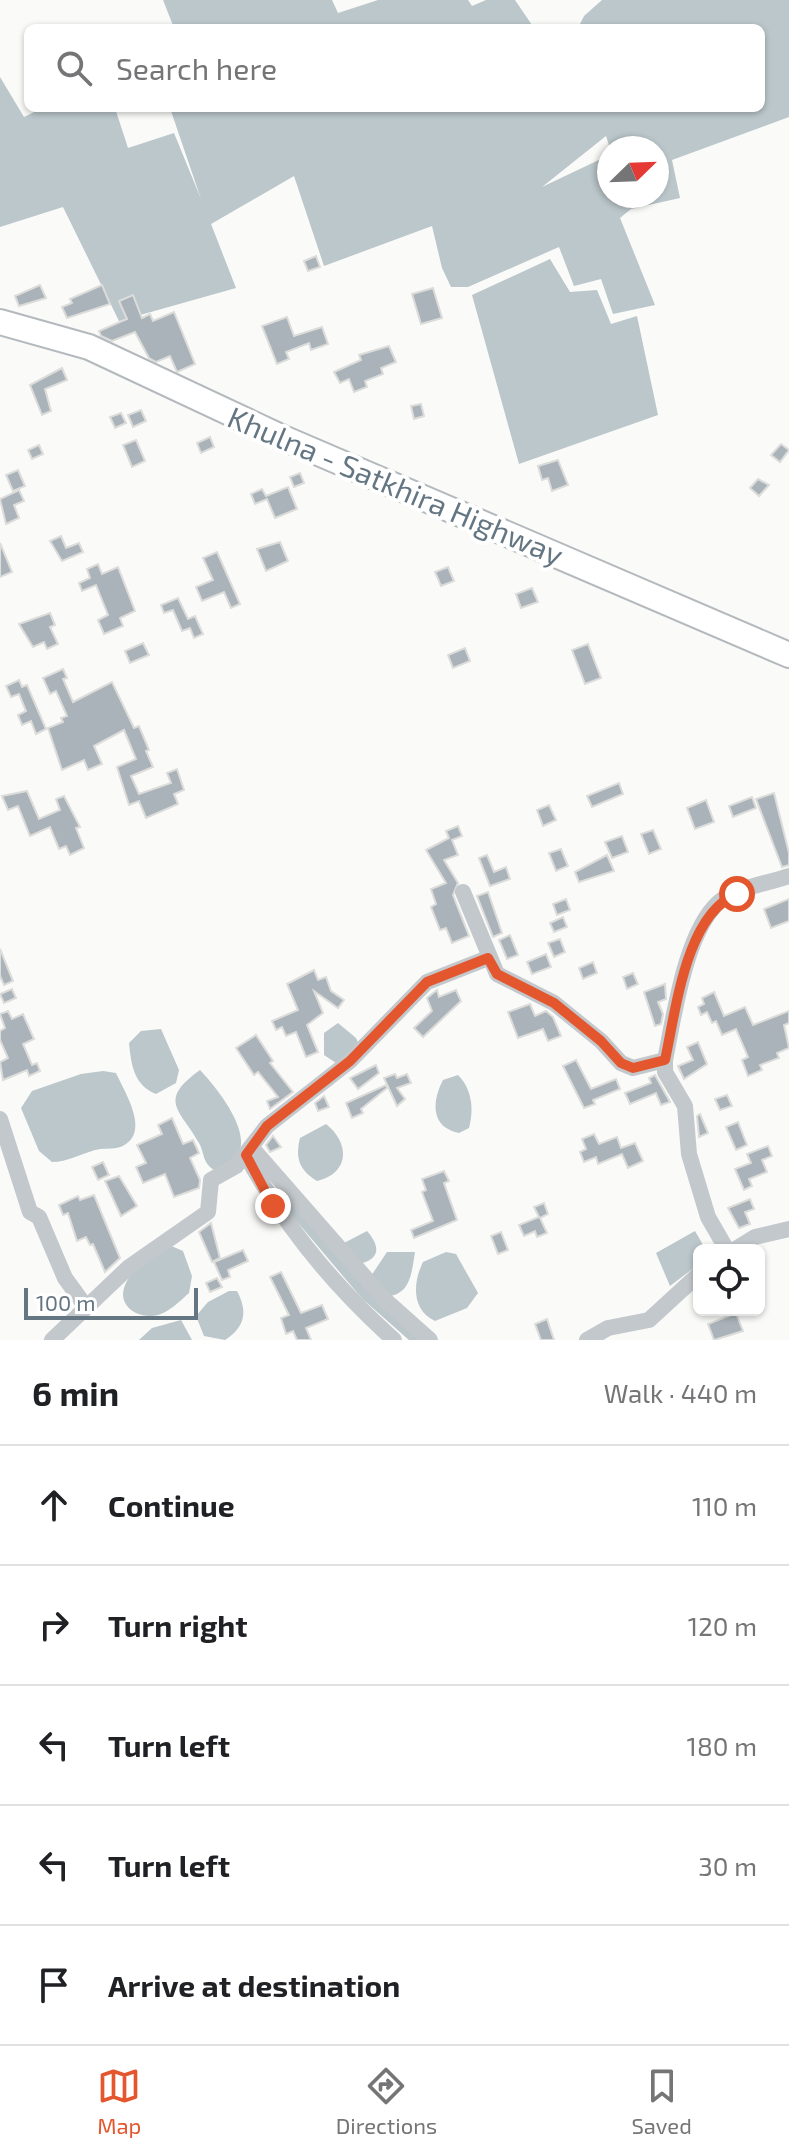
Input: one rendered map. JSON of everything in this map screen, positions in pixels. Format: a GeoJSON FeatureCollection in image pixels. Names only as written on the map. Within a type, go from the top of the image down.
{"type":"FeatureCollection","features":[{"type":"Feature","properties":{"kind":"highway","name":"Khulna - Satkhira Highway"},"geometry":{"type":"LineString","coordinates":[[0,322],[89,347],[281,437],[789,655]]}},
{"type":"Feature","properties":{"kind":"street"},"geometry":{"type":"LineString","coordinates":[[724,1244],[708,1217],[689,1154],[685,1106],[665,1072],[665,1060],[683,980],[704,920],[720,901],[789,876]]}},
{"type":"Feature","properties":{"kind":"street"},"geometry":{"type":"LineString","coordinates":[[463,892],[497,974],[554,1003],[601,1041],[621,1063],[633,1068],[665,1060]]}},
{"type":"Feature","properties":{"kind":"street"},"geometry":{"type":"LineString","coordinates":[[52,1340],[129,1267],[208,1212],[211,1180],[236,1166],[267,1126],[350,1061],[427,982],[488,958]]}},
{"type":"Feature","properties":{"kind":"street"},"geometry":{"type":"LineString","coordinates":[[0,1119],[30,1212],[39,1217],[65,1278],[86,1307]]}},
{"type":"Feature","properties":{"kind":"street"},"geometry":{"type":"LineString","coordinates":[[249,1151],[273,1206],[325,1268],[394,1340]]}},
{"type":"Feature","properties":{"kind":"street"},"geometry":{"type":"LineString","coordinates":[[249,1151],[384,1299],[430,1340]]}},
{"type":"Feature","properties":{"kind":"street"},"geometry":{"type":"LineString","coordinates":[[744,1244],[755,1237],[789,1229]]}},
{"type":"Feature","properties":{"kind":"street"},"geometry":{"type":"LineString","coordinates":[[587,1340],[608,1328],[649,1320],[693,1280]]}},
{"type":"Feature","properties":{"kind":"shaded area"},"geometry":{"type":"Polygon","coordinates":[[[163,0],[332,0],[338,13],[378,0],[468,0],[472,6],[486,0],[515,0],[531,24],[172,24],[163,0]]]}},
{"type":"Feature","properties":{"kind":"shaded area"},"geometry":{"type":"Polygon","coordinates":[[[602,0],[789,0],[789,117],[672,160],[680,198],[669,200],[669,136],[597,136],[597,143],[542,187],[597,161],[597,208],[635,208],[620,218],[655,305],[613,314],[601,279],[574,286],[559,247],[468,287],[451,287],[442,268],[432,226],[324,266],[294,176],[211,224],[236,288],[119,321],[63,207],[0,227],[0,77],[24,117],[34,112],[116,112],[128,148],[174,133],[201,199],[171,112],[765,112],[765,24],[580,24],[584,16],[602,0]]]}},
{"type":"Feature","properties":{"kind":"shaded area"},"geometry":{"type":"Polygon","coordinates":[[[550,259],[570,292],[597,290],[611,324],[637,316],[658,415],[519,464],[472,295],[550,259]]]}},
{"type":"Feature","properties":{"kind":"shaded area"},"geometry":{"type":"Polygon","coordinates":[[[338,1023],[356,1038],[359,1045],[336,1063],[324,1055],[324,1033],[338,1023]]]}},
{"type":"Feature","properties":{"kind":"shaded area"},"geometry":{"type":"Polygon","coordinates":[[[161,1029],[179,1070],[176,1083],[156,1094],[138,1080],[129,1043],[141,1031],[161,1029]]]}},
{"type":"Feature","properties":{"kind":"shaded area"},"geometry":{"type":"Polygon","coordinates":[[[200,1070],[231,1110],[240,1135],[238,1156],[214,1170],[176,1105],[179,1090],[200,1070]]]}},
{"type":"Feature","properties":{"kind":"shaded area"},"geometry":{"type":"Polygon","coordinates":[[[116,1073],[129,1099],[135,1120],[133,1137],[118,1147],[52,1162],[39,1151],[21,1108],[32,1091],[81,1074],[116,1073]]]}},
{"type":"Feature","properties":{"kind":"shaded area"},"geometry":{"type":"Polygon","coordinates":[[[458,1075],[469,1093],[471,1107],[469,1128],[459,1133],[443,1125],[436,1112],[437,1096],[443,1080],[458,1075]]]}},
{"type":"Feature","properties":{"kind":"shaded area"},"geometry":{"type":"Polygon","coordinates":[[[326,1124],[339,1140],[343,1157],[336,1171],[317,1181],[302,1168],[298,1157],[300,1138],[326,1124]]]}},
{"type":"Feature","properties":{"kind":"shaded area"},"geometry":{"type":"Polygon","coordinates":[[[367,1231],[376,1251],[371,1259],[359,1264],[344,1243],[367,1231]]]}},
{"type":"Feature","properties":{"kind":"shaded area"},"geometry":{"type":"Polygon","coordinates":[[[695,1231],[703,1244],[693,1244],[693,1269],[670,1286],[656,1253],[695,1231]]]}},
{"type":"Feature","properties":{"kind":"shaded area"},"geometry":{"type":"Polygon","coordinates":[[[169,1245],[183,1251],[192,1276],[189,1293],[162,1314],[150,1316],[136,1313],[123,1298],[126,1283],[139,1267],[169,1245]]]}},
{"type":"Feature","properties":{"kind":"shaded area"},"geometry":{"type":"Polygon","coordinates":[[[387,1252],[415,1252],[406,1286],[390,1296],[371,1276],[387,1252]]]}},
{"type":"Feature","properties":{"kind":"shaded area"},"geometry":{"type":"Polygon","coordinates":[[[446,1252],[456,1254],[478,1293],[467,1308],[435,1321],[418,1303],[417,1278],[423,1262],[446,1252]]]}},
{"type":"Feature","properties":{"kind":"shaded area"},"geometry":{"type":"Polygon","coordinates":[[[229,1291],[237,1291],[243,1306],[243,1318],[237,1330],[225,1340],[204,1336],[196,1316],[208,1302],[229,1291]]]}},
{"type":"Feature","properties":{"kind":"shaded area"},"geometry":{"type":"Polygon","coordinates":[[[181,1320],[192,1340],[139,1340],[152,1328],[181,1320]]]}},
{"type":"Feature","properties":{"kind":"building"},"geometry":{"type":"Polygon","coordinates":[[[316,256],[320,267],[308,271],[304,261],[316,256]]]}},
{"type":"Feature","properties":{"kind":"building"},"geometry":{"type":"Polygon","coordinates":[[[40,285],[46,298],[19,306],[15,296],[40,285]]]}},
{"type":"Feature","properties":{"kind":"building"},"geometry":{"type":"Polygon","coordinates":[[[102,285],[110,304],[67,318],[62,307],[72,303],[70,299],[102,285]]]}},
{"type":"Feature","properties":{"kind":"building"},"geometry":{"type":"Polygon","coordinates":[[[433,288],[442,318],[421,324],[412,294],[433,288]]]}},
{"type":"Feature","properties":{"kind":"building"},"geometry":{"type":"Polygon","coordinates":[[[133,295],[142,318],[150,314],[153,321],[174,312],[195,364],[177,372],[170,356],[156,362],[149,358],[135,332],[112,341],[101,336],[99,331],[127,319],[119,301],[133,295]]]}},
{"type":"Feature","properties":{"kind":"building"},"geometry":{"type":"Polygon","coordinates":[[[287,317],[294,336],[322,327],[328,344],[311,350],[309,343],[286,352],[289,359],[277,364],[262,326],[287,317]]]}},
{"type":"Feature","properties":{"kind":"building"},"geometry":{"type":"Polygon","coordinates":[[[389,346],[396,362],[381,368],[383,374],[365,381],[367,387],[354,392],[349,379],[340,383],[334,372],[361,360],[359,355],[389,346]]]}},
{"type":"Feature","properties":{"kind":"building"},"geometry":{"type":"Polygon","coordinates":[[[62,368],[67,380],[45,389],[51,411],[42,415],[30,385],[62,368]]]}},
{"type":"Feature","properties":{"kind":"building"},"geometry":{"type":"Polygon","coordinates":[[[421,404],[424,416],[414,419],[411,406],[421,404]]]}},
{"type":"Feature","properties":{"kind":"building"},"geometry":{"type":"Polygon","coordinates":[[[141,410],[146,421],[133,427],[128,415],[141,410]]]}},
{"type":"Feature","properties":{"kind":"building"},"geometry":{"type":"Polygon","coordinates":[[[121,413],[126,423],[115,428],[110,417],[121,413]]]}},
{"type":"Feature","properties":{"kind":"building"},"geometry":{"type":"Polygon","coordinates":[[[210,437],[214,447],[201,453],[197,443],[210,437]]]}},
{"type":"Feature","properties":{"kind":"building"},"geometry":{"type":"Polygon","coordinates":[[[136,440],[145,461],[132,467],[123,445],[136,440]]]}},
{"type":"Feature","properties":{"kind":"building"},"geometry":{"type":"Polygon","coordinates":[[[781,444],[789,450],[780,462],[771,455],[781,444]]]}},
{"type":"Feature","properties":{"kind":"building"},"geometry":{"type":"Polygon","coordinates":[[[39,445],[43,454],[32,459],[28,450],[39,445]]]}},
{"type":"Feature","properties":{"kind":"building"},"geometry":{"type":"Polygon","coordinates":[[[558,460],[568,485],[552,491],[548,478],[542,480],[538,466],[558,460]]]}},
{"type":"Feature","properties":{"kind":"building"},"geometry":{"type":"Polygon","coordinates":[[[18,470],[25,486],[13,491],[6,475],[18,470]]]}},
{"type":"Feature","properties":{"kind":"building"},"geometry":{"type":"Polygon","coordinates":[[[300,473],[304,483],[294,487],[290,477],[300,473]]]}},
{"type":"Feature","properties":{"kind":"building"},"geometry":{"type":"Polygon","coordinates":[[[758,479],[769,485],[759,496],[750,488],[758,479]]]}},
{"type":"Feature","properties":{"kind":"building"},"geometry":{"type":"Polygon","coordinates":[[[288,487],[297,509],[275,518],[267,499],[255,504],[251,494],[262,489],[266,496],[288,487]]]}},
{"type":"Feature","properties":{"kind":"building"},"geometry":{"type":"Polygon","coordinates":[[[19,490],[24,501],[14,505],[19,518],[6,524],[0,499],[19,490]]]}},
{"type":"Feature","properties":{"kind":"building"},"geometry":{"type":"Polygon","coordinates":[[[61,536],[66,548],[79,543],[83,552],[62,561],[50,541],[61,536]]]}},
{"type":"Feature","properties":{"kind":"building"},"geometry":{"type":"Polygon","coordinates":[[[280,542],[288,561],[266,571],[257,549],[280,542]]]}},
{"type":"Feature","properties":{"kind":"building"},"geometry":{"type":"Polygon","coordinates":[[[0,543],[12,572],[0,577],[0,543]]]}},
{"type":"Feature","properties":{"kind":"building"},"geometry":{"type":"Polygon","coordinates":[[[217,552],[240,604],[231,608],[224,592],[202,601],[196,587],[213,580],[203,558],[217,552]]]}},
{"type":"Feature","properties":{"kind":"building"},"geometry":{"type":"Polygon","coordinates":[[[98,564],[102,574],[118,567],[135,611],[120,618],[123,626],[104,634],[98,620],[108,615],[96,585],[82,591],[79,583],[90,578],[87,569],[98,564]]]}},
{"type":"Feature","properties":{"kind":"building"},"geometry":{"type":"Polygon","coordinates":[[[448,567],[454,581],[441,586],[435,572],[448,567]]]}},
{"type":"Feature","properties":{"kind":"building"},"geometry":{"type":"Polygon","coordinates":[[[532,588],[538,602],[521,608],[516,594],[532,588]]]}},
{"type":"Feature","properties":{"kind":"building"},"geometry":{"type":"Polygon","coordinates":[[[178,598],[188,619],[195,616],[203,634],[194,638],[190,628],[182,631],[173,610],[164,613],[161,605],[178,598]]]}},
{"type":"Feature","properties":{"kind":"building"},"geometry":{"type":"Polygon","coordinates":[[[50,613],[55,625],[50,627],[58,644],[47,649],[44,642],[33,647],[19,624],[50,613]]]}},
{"type":"Feature","properties":{"kind":"building"},"geometry":{"type":"Polygon","coordinates":[[[143,643],[149,655],[130,663],[125,651],[143,643]]]}},
{"type":"Feature","properties":{"kind":"building"},"geometry":{"type":"Polygon","coordinates":[[[588,644],[601,678],[585,684],[572,650],[588,644]]]}},
{"type":"Feature","properties":{"kind":"building"},"geometry":{"type":"Polygon","coordinates":[[[465,648],[470,661],[453,668],[448,655],[465,648]]]}},
{"type":"Feature","properties":{"kind":"building"},"geometry":{"type":"Polygon","coordinates":[[[63,669],[67,678],[63,679],[73,702],[112,682],[134,728],[139,726],[149,750],[146,751],[153,767],[131,776],[139,794],[171,783],[167,773],[177,769],[184,790],[174,794],[178,804],[146,818],[139,801],[129,805],[117,767],[136,759],[124,730],[94,746],[102,764],[88,770],[84,760],[62,770],[48,728],[63,722],[61,718],[67,716],[56,691],[50,694],[43,678],[63,669]]]}},
{"type":"Feature","properties":{"kind":"building"},"geometry":{"type":"Polygon","coordinates":[[[19,680],[22,687],[27,685],[46,729],[36,734],[31,721],[22,725],[18,715],[26,711],[19,694],[11,697],[6,686],[19,680]]]}},
{"type":"Feature","properties":{"kind":"building"},"geometry":{"type":"Polygon","coordinates":[[[619,783],[623,794],[592,807],[587,796],[619,783]]]}},
{"type":"Feature","properties":{"kind":"building"},"geometry":{"type":"Polygon","coordinates":[[[27,791],[39,819],[60,810],[56,799],[64,796],[80,827],[76,828],[84,848],[70,855],[66,846],[59,849],[50,827],[30,836],[18,806],[8,810],[2,796],[27,791]]]}},
{"type":"Feature","properties":{"kind":"building"},"geometry":{"type":"Polygon","coordinates":[[[774,793],[789,853],[789,865],[782,867],[756,799],[774,793]]]}},
{"type":"Feature","properties":{"kind":"building"},"geometry":{"type":"Polygon","coordinates":[[[752,797],[756,808],[733,817],[729,806],[752,797]]]}},
{"type":"Feature","properties":{"kind":"building"},"geometry":{"type":"Polygon","coordinates":[[[706,800],[714,822],[695,829],[687,808],[706,800]]]}},
{"type":"Feature","properties":{"kind":"building"},"geometry":{"type":"Polygon","coordinates":[[[549,805],[556,820],[543,826],[537,810],[549,805]]]}},
{"type":"Feature","properties":{"kind":"building"},"geometry":{"type":"Polygon","coordinates":[[[458,826],[462,836],[452,840],[458,855],[444,860],[458,883],[453,895],[469,936],[452,943],[446,928],[440,930],[431,907],[436,904],[431,889],[446,883],[426,850],[449,838],[446,831],[458,826]]]}},
{"type":"Feature","properties":{"kind":"building"},"geometry":{"type":"Polygon","coordinates":[[[653,830],[661,849],[649,854],[641,834],[653,830]]]}},
{"type":"Feature","properties":{"kind":"building"},"geometry":{"type":"Polygon","coordinates":[[[622,836],[628,852],[612,858],[605,842],[622,836]]]}},
{"type":"Feature","properties":{"kind":"building"},"geometry":{"type":"Polygon","coordinates":[[[561,849],[568,866],[556,871],[549,853],[561,849]]]}},
{"type":"Feature","properties":{"kind":"building"},"geometry":{"type":"Polygon","coordinates":[[[487,855],[494,872],[506,867],[510,879],[490,886],[479,858],[487,855]]]}},
{"type":"Feature","properties":{"kind":"building"},"geometry":{"type":"Polygon","coordinates":[[[607,855],[614,871],[579,882],[575,872],[607,855]]]}},
{"type":"Feature","properties":{"kind":"building"},"geometry":{"type":"Polygon","coordinates":[[[488,892],[502,933],[493,937],[477,896],[488,892]]]}},
{"type":"Feature","properties":{"kind":"building"},"geometry":{"type":"Polygon","coordinates":[[[566,899],[570,910],[557,915],[553,904],[566,899]]]}},
{"type":"Feature","properties":{"kind":"building"},"geometry":{"type":"Polygon","coordinates":[[[789,899],[789,921],[771,928],[764,909],[789,899]]]}},
{"type":"Feature","properties":{"kind":"building"},"geometry":{"type":"Polygon","coordinates":[[[563,917],[567,927],[554,932],[550,923],[563,917]]]}},
{"type":"Feature","properties":{"kind":"building"},"geometry":{"type":"Polygon","coordinates":[[[510,935],[518,955],[507,959],[499,940],[510,935]]]}},
{"type":"Feature","properties":{"kind":"building"},"geometry":{"type":"Polygon","coordinates":[[[560,939],[565,952],[554,957],[548,943],[560,939]]]}},
{"type":"Feature","properties":{"kind":"building"},"geometry":{"type":"Polygon","coordinates":[[[0,949],[13,981],[4,985],[0,976],[0,949]]]}},
{"type":"Feature","properties":{"kind":"building"},"geometry":{"type":"Polygon","coordinates":[[[546,954],[551,967],[532,974],[527,962],[546,954]]]}},
{"type":"Feature","properties":{"kind":"building"},"geometry":{"type":"Polygon","coordinates":[[[593,962],[597,973],[583,979],[579,968],[593,962]]]}},
{"type":"Feature","properties":{"kind":"building"},"geometry":{"type":"Polygon","coordinates":[[[314,970],[318,980],[326,977],[331,991],[344,1000],[338,1008],[314,991],[323,1013],[307,1025],[318,1052],[306,1057],[296,1032],[286,1036],[282,1027],[276,1030],[272,1021],[298,1010],[287,984],[314,970]]]}},
{"type":"Feature","properties":{"kind":"building"},"geometry":{"type":"Polygon","coordinates":[[[633,973],[638,984],[627,989],[623,977],[633,973]]]}},
{"type":"Feature","properties":{"kind":"building"},"geometry":{"type":"Polygon","coordinates":[[[665,984],[666,999],[658,1002],[663,1014],[661,1024],[655,1026],[644,992],[665,984]]]}},
{"type":"Feature","properties":{"kind":"building"},"geometry":{"type":"Polygon","coordinates":[[[12,989],[16,998],[4,1003],[0,994],[12,989]]]}},
{"type":"Feature","properties":{"kind":"building"},"geometry":{"type":"Polygon","coordinates":[[[437,990],[439,997],[456,990],[461,1001],[423,1037],[414,1028],[432,1011],[427,998],[437,990]]]}},
{"type":"Feature","properties":{"kind":"building"},"geometry":{"type":"Polygon","coordinates":[[[714,992],[724,1016],[745,1007],[753,1025],[789,1011],[789,1023],[784,1025],[789,1048],[777,1053],[779,1058],[760,1065],[762,1070],[748,1076],[742,1060],[748,1057],[736,1029],[722,1035],[716,1021],[712,1023],[707,1012],[701,1015],[698,1007],[704,1004],[702,998],[714,992]]]}},
{"type":"Feature","properties":{"kind":"building"},"geometry":{"type":"Polygon","coordinates":[[[530,1004],[535,1016],[546,1011],[553,1017],[561,1036],[548,1041],[543,1029],[518,1038],[508,1012],[530,1004]]]}},
{"type":"Feature","properties":{"kind":"building"},"geometry":{"type":"Polygon","coordinates":[[[8,1011],[12,1019],[23,1014],[34,1039],[23,1044],[32,1065],[37,1063],[40,1071],[29,1076],[27,1070],[3,1080],[0,1062],[8,1058],[0,1040],[0,1031],[5,1028],[0,1014],[8,1011]]]}},
{"type":"Feature","properties":{"kind":"building"},"geometry":{"type":"Polygon","coordinates":[[[256,1035],[273,1061],[270,1063],[293,1092],[270,1109],[267,1101],[278,1097],[258,1072],[254,1075],[236,1048],[256,1035]]]}},
{"type":"Feature","properties":{"kind":"building"},"geometry":{"type":"Polygon","coordinates":[[[698,1042],[707,1064],[684,1079],[678,1066],[693,1060],[687,1047],[698,1042]]]}},
{"type":"Feature","properties":{"kind":"building"},"geometry":{"type":"Polygon","coordinates":[[[576,1060],[591,1089],[616,1079],[620,1089],[593,1100],[595,1104],[584,1108],[563,1066],[576,1060]]]}},
{"type":"Feature","properties":{"kind":"building"},"geometry":{"type":"Polygon","coordinates":[[[376,1065],[379,1073],[358,1089],[350,1078],[376,1065]]]}},
{"type":"Feature","properties":{"kind":"building"},"geometry":{"type":"Polygon","coordinates":[[[395,1074],[397,1078],[407,1074],[411,1083],[397,1088],[405,1099],[397,1106],[384,1078],[395,1074]]]}},
{"type":"Feature","properties":{"kind":"building"},"geometry":{"type":"Polygon","coordinates":[[[655,1075],[670,1102],[661,1105],[656,1093],[630,1104],[625,1093],[651,1083],[649,1078],[655,1075]]]}},
{"type":"Feature","properties":{"kind":"building"},"geometry":{"type":"Polygon","coordinates":[[[386,1085],[387,1088],[361,1109],[363,1113],[352,1118],[346,1103],[386,1085]]]}},
{"type":"Feature","properties":{"kind":"building"},"geometry":{"type":"Polygon","coordinates":[[[727,1095],[732,1106],[720,1110],[715,1099],[727,1095]]]}},
{"type":"Feature","properties":{"kind":"building"},"geometry":{"type":"Polygon","coordinates":[[[324,1096],[329,1107],[318,1111],[315,1103],[324,1096]]]}},
{"type":"Feature","properties":{"kind":"building"},"geometry":{"type":"Polygon","coordinates":[[[700,1114],[708,1133],[699,1137],[697,1116],[700,1114]]]}},
{"type":"Feature","properties":{"kind":"building"},"geometry":{"type":"Polygon","coordinates":[[[172,1118],[183,1144],[193,1140],[199,1153],[190,1158],[200,1180],[199,1188],[174,1197],[165,1174],[143,1183],[136,1167],[146,1163],[137,1145],[162,1134],[158,1125],[172,1118]]]}},
{"type":"Feature","properties":{"kind":"building"},"geometry":{"type":"Polygon","coordinates":[[[738,1122],[747,1145],[736,1150],[726,1127],[738,1122]]]}},
{"type":"Feature","properties":{"kind":"building"},"geometry":{"type":"Polygon","coordinates":[[[594,1134],[599,1144],[617,1137],[621,1148],[635,1143],[643,1161],[628,1168],[622,1154],[598,1164],[596,1157],[584,1162],[580,1152],[586,1149],[582,1139],[594,1134]]]}},
{"type":"Feature","properties":{"kind":"building"},"geometry":{"type":"Polygon","coordinates":[[[273,1136],[281,1147],[270,1152],[266,1145],[273,1136]]]}},
{"type":"Feature","properties":{"kind":"building"},"geometry":{"type":"Polygon","coordinates":[[[768,1146],[772,1156],[762,1160],[767,1172],[749,1179],[752,1186],[744,1190],[735,1169],[751,1163],[747,1154],[768,1146]]]}},
{"type":"Feature","properties":{"kind":"building"},"geometry":{"type":"Polygon","coordinates":[[[103,1162],[109,1175],[98,1180],[92,1167],[103,1162]]]}},
{"type":"Feature","properties":{"kind":"building"},"geometry":{"type":"Polygon","coordinates":[[[444,1171],[449,1181],[444,1183],[457,1220],[414,1238],[411,1230],[433,1221],[422,1192],[426,1190],[422,1179],[444,1171]]]}},
{"type":"Feature","properties":{"kind":"building"},"geometry":{"type":"Polygon","coordinates":[[[119,1176],[137,1206],[121,1216],[105,1181],[119,1176]]]}},
{"type":"Feature","properties":{"kind":"building"},"geometry":{"type":"Polygon","coordinates":[[[94,1195],[120,1258],[105,1272],[93,1244],[90,1245],[86,1237],[77,1241],[68,1213],[63,1215],[59,1205],[78,1196],[80,1200],[94,1195]]]}},
{"type":"Feature","properties":{"kind":"building"},"geometry":{"type":"Polygon","coordinates":[[[750,1199],[754,1209],[745,1212],[750,1224],[739,1228],[728,1208],[750,1199]]]}},
{"type":"Feature","properties":{"kind":"building"},"geometry":{"type":"Polygon","coordinates":[[[544,1203],[548,1214],[540,1218],[547,1233],[537,1237],[535,1231],[524,1236],[519,1225],[539,1217],[534,1207],[544,1203]]]}},
{"type":"Feature","properties":{"kind":"building"},"geometry":{"type":"Polygon","coordinates":[[[211,1223],[220,1258],[212,1262],[199,1232],[211,1223]]]}},
{"type":"Feature","properties":{"kind":"building"},"geometry":{"type":"Polygon","coordinates":[[[501,1232],[508,1250],[498,1254],[491,1236],[501,1232]]]}},
{"type":"Feature","properties":{"kind":"building"},"geometry":{"type":"Polygon","coordinates":[[[243,1250],[248,1261],[228,1270],[230,1277],[222,1280],[214,1262],[243,1250]]]}},
{"type":"Feature","properties":{"kind":"building"},"geometry":{"type":"Polygon","coordinates":[[[281,1272],[301,1313],[322,1305],[328,1319],[306,1328],[311,1340],[297,1340],[293,1331],[286,1334],[281,1318],[289,1315],[270,1277],[281,1272]]]}},
{"type":"Feature","properties":{"kind":"building"},"geometry":{"type":"Polygon","coordinates":[[[217,1278],[222,1287],[210,1292],[206,1283],[217,1278]]]}},
{"type":"Feature","properties":{"kind":"building"},"geometry":{"type":"Polygon","coordinates":[[[737,1316],[743,1331],[714,1340],[708,1324],[737,1316]]]}},
{"type":"Feature","properties":{"kind":"building"},"geometry":{"type":"Polygon","coordinates":[[[547,1319],[554,1340],[541,1340],[535,1324],[547,1319]]]}},
{"type":"Feature","properties":{"kind":"waterway"},"geometry":{"type":"LineString","coordinates":[[284,1197],[366,1294],[418,1340]]}},
{"type":"Feature","properties":{"kind":"route"},"geometry":{"type":"LineString","coordinates":[[273,1206],[246,1155],[267,1126],[350,1061],[427,982],[488,958],[497,974],[554,1003],[601,1041],[621,1063],[633,1068],[665,1060],[683,980],[704,920],[720,901],[737,894]]}}]}
